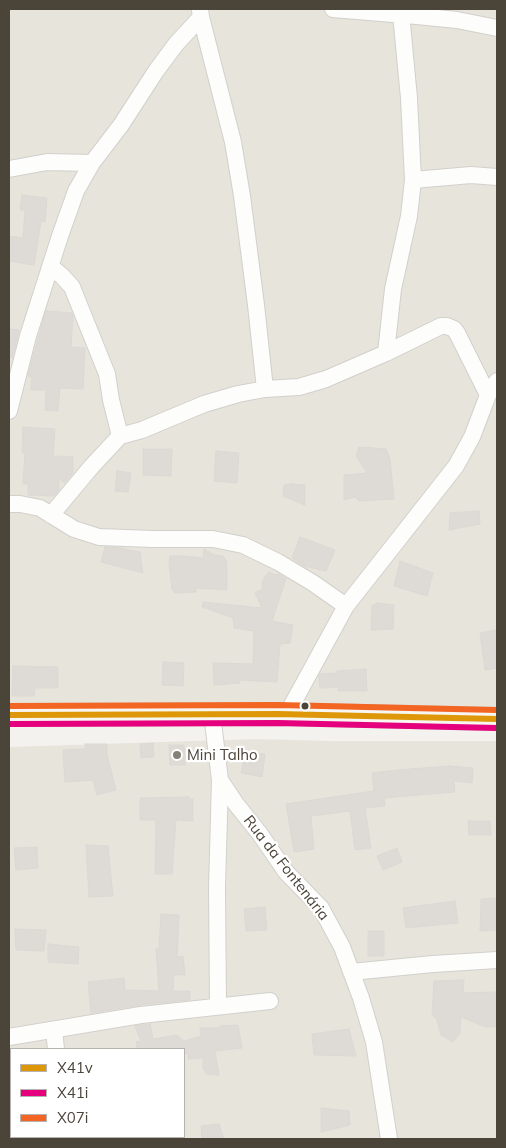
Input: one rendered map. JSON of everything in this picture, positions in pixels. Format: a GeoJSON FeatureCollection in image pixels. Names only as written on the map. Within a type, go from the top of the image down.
{"type":"FeatureCollection","features":[{"type":"Feature","properties":{"kind":"street"},"geometry":{"type":"LineString","coordinates":[[333,9],[412,13],[497,28]]}},
{"type":"Feature","properties":{"kind":"street"},"geometry":{"type":"LineString","coordinates":[[9,411],[28,336],[76,191],[92,163],[121,125],[156,71],[201,13]]}},
{"type":"Feature","properties":{"kind":"street"},"geometry":{"type":"LineString","coordinates":[[201,13],[235,150],[255,296],[265,389]]}},
{"type":"Feature","properties":{"kind":"street"},"geometry":{"type":"LineString","coordinates":[[386,353],[393,289],[409,216],[413,180],[409,98],[412,13]]}},
{"type":"Feature","properties":{"kind":"street"},"geometry":{"type":"LineString","coordinates":[[9,169],[47,162],[92,163]]}},
{"type":"Feature","properties":{"kind":"street"},"geometry":{"type":"LineString","coordinates":[[413,180],[471,175],[497,177]]}},
{"type":"Feature","properties":{"kind":"street"},"geometry":{"type":"LineString","coordinates":[[50,266],[72,287],[107,374],[120,436]]}},
{"type":"Feature","properties":{"kind":"street"},"geometry":{"type":"LineString","coordinates":[[51,515],[120,436],[142,430],[204,404],[238,394],[299,386],[326,379],[442,326],[454,329],[458,334],[488,395]]}},
{"type":"Feature","properties":{"kind":"street"},"geometry":{"type":"LineString","coordinates":[[287,714],[346,606],[456,466],[472,437],[488,395],[497,381]]}},
{"type":"Feature","properties":{"kind":"street"},"geometry":{"type":"LineString","coordinates":[[9,504],[40,508],[74,528],[98,537],[153,539],[213,538],[243,546],[278,562],[346,606]]}},
{"type":"Feature","properties":{"kind":"street","name":"Rua da Fontenária"},"geometry":{"type":"LineString","coordinates":[[212,714],[220,780],[286,872],[321,908],[342,947],[361,998],[374,1042],[390,1139]]}},
{"type":"Feature","properties":{"kind":"street"},"geometry":{"type":"LineString","coordinates":[[9,715],[287,714],[497,719]]}},
{"type":"Feature","properties":{"kind":"street"},"geometry":{"type":"LineString","coordinates":[[218,1006],[217,888],[220,780]]}},
{"type":"Feature","properties":{"kind":"street"},"geometry":{"type":"LineString","coordinates":[[351,972],[497,960]]}},
{"type":"Feature","properties":{"kind":"street"},"geometry":{"type":"LineString","coordinates":[[9,1037],[141,1015],[270,1001]]}},
{"type":"Feature","properties":{"kind":"street"},"geometry":{"type":"LineString","coordinates":[[54,1030],[56,1048]]}},
{"type":"Feature","properties":{"kind":"shaded area"},"geometry":{"type":"Polygon","coordinates":[[[9,9],[497,9],[497,711],[9,712],[9,9]]]}},
{"type":"Feature","properties":{"kind":"shaded area"},"geometry":{"type":"Polygon","coordinates":[[[255,739],[497,741],[497,1139],[9,1139],[9,747],[255,739]]]}},
{"type":"Feature","properties":{"kind":"building"},"geometry":{"type":"Polygon","coordinates":[[[22,195],[47,198],[45,222],[41,221],[34,265],[9,261],[9,236],[23,238],[25,210],[20,210],[22,195]]]}},
{"type":"Feature","properties":{"kind":"building"},"geometry":{"type":"Polygon","coordinates":[[[46,311],[72,313],[71,347],[85,348],[83,389],[60,388],[58,411],[45,410],[46,390],[31,390],[32,377],[28,376],[46,311]]]}},
{"type":"Feature","properties":{"kind":"building"},"geometry":{"type":"Polygon","coordinates":[[[9,329],[19,330],[12,358],[9,357],[9,329]]]}},
{"type":"Feature","properties":{"kind":"building"},"geometry":{"type":"Polygon","coordinates":[[[23,427],[55,429],[53,456],[73,457],[73,473],[64,483],[59,478],[59,490],[54,496],[28,495],[28,484],[23,484],[25,453],[22,453],[23,427]]]}},
{"type":"Feature","properties":{"kind":"building"},"geometry":{"type":"Polygon","coordinates":[[[359,447],[386,449],[390,459],[394,499],[359,501],[355,497],[344,500],[344,475],[367,473],[356,456],[359,447]]]}},
{"type":"Feature","properties":{"kind":"building"},"geometry":{"type":"Polygon","coordinates":[[[143,449],[172,449],[171,476],[143,475],[143,449]]]}},
{"type":"Feature","properties":{"kind":"building"},"geometry":{"type":"Polygon","coordinates":[[[216,451],[239,453],[237,483],[214,481],[216,451]]]}},
{"type":"Feature","properties":{"kind":"building"},"geometry":{"type":"Polygon","coordinates":[[[117,471],[131,473],[128,492],[115,491],[117,471]]]}},
{"type":"Feature","properties":{"kind":"building"},"geometry":{"type":"Polygon","coordinates":[[[284,485],[305,485],[305,505],[283,496],[284,485]]]}},
{"type":"Feature","properties":{"kind":"building"},"geometry":{"type":"Polygon","coordinates":[[[479,511],[480,524],[449,530],[450,513],[479,511]]]}},
{"type":"Feature","properties":{"kind":"building"},"geometry":{"type":"Polygon","coordinates":[[[300,537],[335,550],[326,571],[304,566],[292,558],[300,537]]]}},
{"type":"Feature","properties":{"kind":"building"},"geometry":{"type":"Polygon","coordinates":[[[105,547],[140,552],[143,573],[101,562],[105,547]]]}},
{"type":"Feature","properties":{"kind":"building"},"geometry":{"type":"Polygon","coordinates":[[[204,549],[214,555],[223,556],[227,562],[227,590],[196,588],[196,592],[175,593],[172,589],[170,556],[203,558],[204,549]]]}},
{"type":"Feature","properties":{"kind":"building"},"geometry":{"type":"Polygon","coordinates":[[[400,561],[433,573],[427,596],[394,586],[400,561]]]}},
{"type":"Feature","properties":{"kind":"building"},"geometry":{"type":"Polygon","coordinates":[[[269,572],[275,575],[279,574],[286,579],[272,621],[293,625],[290,643],[280,644],[277,682],[239,680],[240,683],[214,685],[213,663],[253,664],[254,631],[234,628],[233,618],[202,607],[203,602],[262,608],[255,593],[262,589],[263,580],[269,572]]]}},
{"type":"Feature","properties":{"kind":"building"},"geometry":{"type":"Polygon","coordinates":[[[377,603],[394,605],[393,629],[371,630],[372,606],[377,603]]]}},
{"type":"Feature","properties":{"kind":"building"},"geometry":{"type":"Polygon","coordinates":[[[497,630],[497,668],[485,670],[480,633],[497,630]]]}},
{"type":"Feature","properties":{"kind":"building"},"geometry":{"type":"Polygon","coordinates":[[[163,662],[184,663],[183,686],[162,685],[163,662]]]}},
{"type":"Feature","properties":{"kind":"building"},"geometry":{"type":"Polygon","coordinates":[[[13,666],[58,667],[58,688],[35,688],[34,696],[12,696],[13,666]]]}},
{"type":"Feature","properties":{"kind":"building"},"geometry":{"type":"Polygon","coordinates":[[[366,669],[367,691],[338,691],[338,687],[320,688],[320,674],[366,669]]]}},
{"type":"Feature","properties":{"kind":"building"},"geometry":{"type":"Polygon","coordinates":[[[153,743],[154,757],[141,758],[140,744],[153,743]]]}},
{"type":"Feature","properties":{"kind":"building"},"geometry":{"type":"Polygon","coordinates":[[[85,744],[107,744],[107,754],[116,790],[97,795],[93,780],[65,782],[63,750],[85,749],[85,744]]]}},
{"type":"Feature","properties":{"kind":"building","name":"Mini Talho"},"geometry":{"type":"Polygon","coordinates":[[[169,745],[184,745],[185,765],[170,765],[169,745]]]}},
{"type":"Feature","properties":{"kind":"building"},"geometry":{"type":"Polygon","coordinates":[[[245,752],[265,754],[262,777],[241,773],[245,752]]]}},
{"type":"Feature","properties":{"kind":"building"},"geometry":{"type":"Polygon","coordinates":[[[449,766],[473,768],[472,783],[454,781],[455,792],[384,798],[385,806],[365,808],[371,848],[355,850],[350,811],[311,816],[314,849],[294,852],[286,804],[374,791],[372,773],[449,766]]]}},
{"type":"Feature","properties":{"kind":"building"},"geometry":{"type":"Polygon","coordinates":[[[189,797],[189,799],[193,799],[193,821],[176,820],[172,874],[155,874],[156,820],[140,820],[140,798],[189,797]]]}},
{"type":"Feature","properties":{"kind":"building"},"geometry":{"type":"Polygon","coordinates":[[[468,821],[490,821],[491,835],[469,835],[468,821]]]}},
{"type":"Feature","properties":{"kind":"building"},"geometry":{"type":"Polygon","coordinates":[[[86,845],[108,846],[113,896],[89,897],[86,845]]]}},
{"type":"Feature","properties":{"kind":"building"},"geometry":{"type":"Polygon","coordinates":[[[37,847],[38,868],[16,870],[14,848],[37,847]]]}},
{"type":"Feature","properties":{"kind":"building"},"geometry":{"type":"Polygon","coordinates":[[[397,848],[402,862],[383,870],[377,856],[397,848]]]}},
{"type":"Feature","properties":{"kind":"building"},"geometry":{"type":"Polygon","coordinates":[[[497,898],[497,930],[480,931],[481,899],[497,898]]]}},
{"type":"Feature","properties":{"kind":"building"},"geometry":{"type":"Polygon","coordinates":[[[455,901],[458,923],[406,928],[403,908],[455,901]]]}},
{"type":"Feature","properties":{"kind":"building"},"geometry":{"type":"Polygon","coordinates":[[[265,907],[267,930],[246,931],[244,909],[265,907]]]}},
{"type":"Feature","properties":{"kind":"building"},"geometry":{"type":"Polygon","coordinates":[[[161,914],[179,915],[177,957],[183,956],[185,975],[174,975],[173,991],[190,991],[190,1000],[146,1004],[91,1013],[88,982],[124,978],[125,990],[159,991],[156,949],[159,949],[161,914]]]}},
{"type":"Feature","properties":{"kind":"building"},"geometry":{"type":"Polygon","coordinates":[[[15,929],[46,930],[44,951],[16,950],[15,929]]]}},
{"type":"Feature","properties":{"kind":"building"},"geometry":{"type":"Polygon","coordinates":[[[368,931],[384,931],[384,956],[368,956],[368,931]]]}},
{"type":"Feature","properties":{"kind":"building"},"geometry":{"type":"Polygon","coordinates":[[[48,944],[79,947],[78,964],[48,962],[48,944]]]}},
{"type":"Feature","properties":{"kind":"building"},"geometry":{"type":"Polygon","coordinates":[[[464,980],[463,993],[497,992],[497,1027],[486,1027],[461,1017],[460,1033],[453,1042],[441,1035],[437,1020],[432,1014],[434,981],[464,980]]]}},
{"type":"Feature","properties":{"kind":"building"},"geometry":{"type":"Polygon","coordinates":[[[150,1024],[153,1039],[177,1035],[184,1041],[201,1036],[200,1028],[220,1028],[220,1026],[238,1025],[242,1048],[215,1051],[219,1075],[207,1074],[203,1068],[203,1058],[188,1059],[188,1053],[185,1054],[185,1048],[137,1048],[136,1042],[141,1041],[135,1026],[150,1024]]]}},
{"type":"Feature","properties":{"kind":"building"},"geometry":{"type":"Polygon","coordinates":[[[349,1029],[356,1056],[314,1055],[312,1034],[349,1029]]]}},
{"type":"Feature","properties":{"kind":"building"},"geometry":{"type":"Polygon","coordinates":[[[321,1108],[349,1111],[350,1125],[321,1132],[321,1108]]]}},
{"type":"Feature","properties":{"kind":"building"},"geometry":{"type":"Polygon","coordinates":[[[219,1124],[224,1139],[202,1139],[201,1126],[219,1124]]]}},
{"type":"Feature","properties":{"kind":"transit line","name":"X07i"},"geometry":{"type":"LineString","coordinates":[[9,706],[278,705],[497,710]]}},
{"type":"Feature","properties":{"kind":"transit line","name":"X41v"},"geometry":{"type":"LineString","coordinates":[[9,715],[278,714],[497,719]]}},
{"type":"Feature","properties":{"kind":"transit line","name":"X41i"},"geometry":{"type":"LineString","coordinates":[[9,724],[278,723],[497,728]]}},
{"type":"Feature","properties":{"kind":"place","name":"Mini Talho"},"geometry":{"type":"Point","coordinates":[177,755]}}]}
